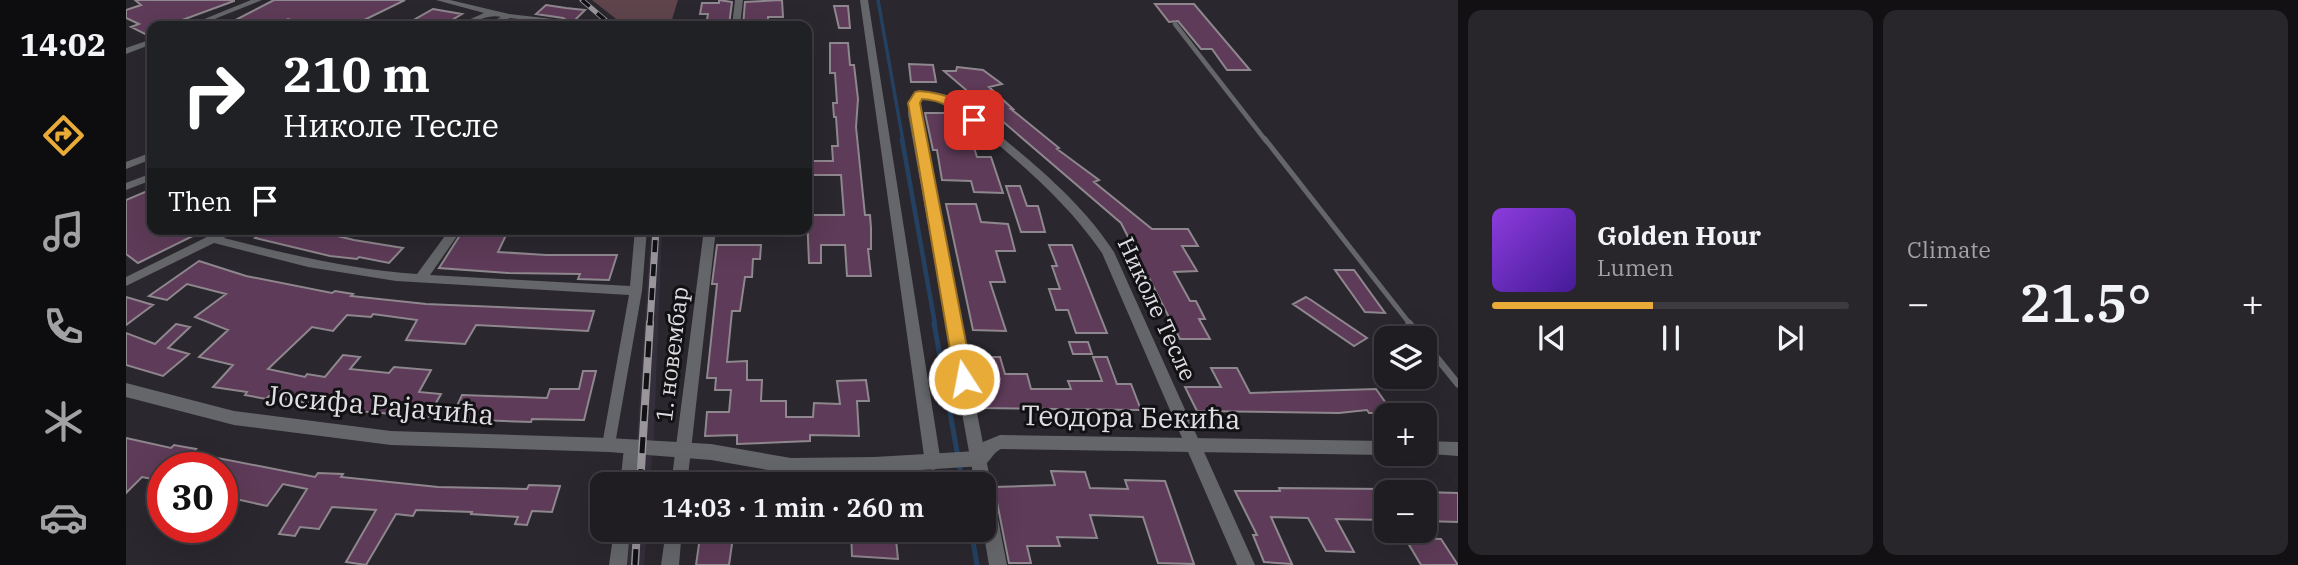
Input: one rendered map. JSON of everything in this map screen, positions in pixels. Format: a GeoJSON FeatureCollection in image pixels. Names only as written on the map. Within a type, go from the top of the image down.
{"type":"FeatureCollection","features":[{"type":"Feature","properties":{"kind":"street"},"geometry":{"type":"LineString","coordinates":[[204,21],[258,0]]}},
{"type":"Feature","properties":{"kind":"street"},"geometry":{"type":"LineString","coordinates":[[440,0],[509,16],[553,21]]}},
{"type":"Feature","properties":{"kind":"street"},"geometry":{"type":"LineString","coordinates":[[737,21],[739,0]]}},
{"type":"Feature","properties":{"kind":"street"},"geometry":{"type":"LineString","coordinates":[[864,0],[937,462]]}},
{"type":"Feature","properties":{"kind":"street"},"geometry":{"type":"LineString","coordinates":[[471,21],[492,12]]}},
{"type":"Feature","properties":{"kind":"street"},"geometry":{"type":"LineString","coordinates":[[498,21],[509,16]]}},
{"type":"Feature","properties":{"kind":"street"},"geometry":{"type":"LineString","coordinates":[[126,51],[147,43]]}},
{"type":"Feature","properties":{"kind":"street"},"geometry":{"type":"LineString","coordinates":[[932,95],[919,95],[914,103],[914,114],[975,459],[998,565]]}},
{"type":"Feature","properties":{"kind":"street","name":"Николе Тесле"},"geometry":{"type":"LineString","coordinates":[[932,95],[956,104],[1047,183],[1094,229],[1108,253],[1246,565]]}},
{"type":"Feature","properties":{"kind":"street"},"geometry":{"type":"LineString","coordinates":[[126,166],[147,157]]}},
{"type":"Feature","properties":{"kind":"street"},"geometry":{"type":"LineString","coordinates":[[126,187],[147,178]]}},
{"type":"Feature","properties":{"kind":"street"},"geometry":{"type":"LineString","coordinates":[[126,282],[221,235]]}},
{"type":"Feature","properties":{"kind":"street"},"geometry":{"type":"LineString","coordinates":[[420,279],[452,235]]}},
{"type":"Feature","properties":{"kind":"street"},"geometry":{"type":"LineString","coordinates":[[609,445],[636,291],[641,235]]}},
{"type":"Feature","properties":{"kind":"street","name":"1. новембар"},"geometry":{"type":"LineString","coordinates":[[680,472],[709,235]]}},
{"type":"Feature","properties":{"kind":"street"},"geometry":{"type":"LineString","coordinates":[[213,239],[308,262],[420,279],[636,291]]}},
{"type":"Feature","properties":{"kind":"street","name":"Јосифа Рајачића"},"geometry":{"type":"LineString","coordinates":[[126,390],[234,418],[324,431],[391,438],[632,448]]}},
{"type":"Feature","properties":{"kind":"street","name":"Теодора Бекића"},"geometry":{"type":"LineString","coordinates":[[632,448],[711,452],[791,466],[975,459],[984,457],[989,447],[1000,442],[1374,447]]}},
{"type":"Feature","properties":{"kind":"street","name":"1. новембар"},"geometry":{"type":"LineString","coordinates":[[629,472],[632,448]]}},
{"type":"Feature","properties":{"kind":"street"},"geometry":{"type":"LineString","coordinates":[[1437,448],[1458,449]]}},
{"type":"Feature","properties":{"kind":"street"},"geometry":{"type":"LineString","coordinates":[[618,565],[621,542]]}},
{"type":"Feature","properties":{"kind":"street"},"geometry":{"type":"LineString","coordinates":[[670,565],[673,542]]}},
{"type":"Feature","properties":{"kind":"lane"},"geometry":{"type":"LineString","coordinates":[[1175,24],[1412,326]]}},
{"type":"Feature","properties":{"kind":"lane"},"geometry":{"type":"LineString","coordinates":[[1437,358],[1458,384]]}},
{"type":"Feature","properties":{"kind":"shaded area"},"geometry":{"type":"Polygon","coordinates":[[[592,0],[678,0],[672,21],[619,21],[592,0]]]}},
{"type":"Feature","properties":{"kind":"shaded area"},"geometry":{"type":"Polygon","coordinates":[[[651,235],[662,235],[651,472],[635,472],[651,235]]]}},
{"type":"Feature","properties":{"kind":"shaded area"},"geometry":{"type":"Polygon","coordinates":[[[629,542],[646,542],[644,565],[628,565],[629,542]]]}},
{"type":"Feature","properties":{"kind":"building"},"geometry":{"type":"Polygon","coordinates":[[[135,0],[234,0],[180,21],[147,21],[145,34],[131,27],[139,24],[126,18],[126,10],[141,5],[135,0]]]}},
{"type":"Feature","properties":{"kind":"building"},"geometry":{"type":"Polygon","coordinates":[[[274,0],[405,0],[362,21],[234,21],[274,0]]]}},
{"type":"Feature","properties":{"kind":"building"},"geometry":{"type":"Polygon","coordinates":[[[719,0],[732,2],[730,21],[707,21],[708,14],[700,14],[702,3],[719,3],[719,0]]]}},
{"type":"Feature","properties":{"kind":"building"},"geometry":{"type":"Polygon","coordinates":[[[782,0],[783,17],[768,17],[768,21],[743,21],[745,2],[782,0]]]}},
{"type":"Feature","properties":{"kind":"building"},"geometry":{"type":"Polygon","coordinates":[[[1155,4],[1194,4],[1250,70],[1227,70],[1212,49],[1201,49],[1178,21],[1169,22],[1155,4]]]}},
{"type":"Feature","properties":{"kind":"building"},"geometry":{"type":"Polygon","coordinates":[[[546,5],[585,10],[574,21],[536,14],[546,5]]]}},
{"type":"Feature","properties":{"kind":"building"},"geometry":{"type":"Polygon","coordinates":[[[834,6],[848,6],[850,28],[839,28],[834,6]]]}},
{"type":"Feature","properties":{"kind":"building"},"geometry":{"type":"Polygon","coordinates":[[[433,9],[462,14],[450,21],[412,21],[433,9]]]}},
{"type":"Feature","properties":{"kind":"building"},"geometry":{"type":"Polygon","coordinates":[[[830,43],[848,43],[858,99],[856,127],[865,215],[870,215],[871,249],[868,249],[871,276],[847,276],[845,245],[821,245],[821,263],[809,263],[808,235],[812,235],[812,215],[844,215],[841,175],[812,175],[812,161],[833,161],[832,146],[838,146],[833,103],[837,103],[835,73],[830,73],[830,43]]]}},
{"type":"Feature","properties":{"kind":"building"},"geometry":{"type":"Polygon","coordinates":[[[909,64],[933,65],[936,82],[911,82],[909,64]]]}},
{"type":"Feature","properties":{"kind":"building"},"geometry":{"type":"Polygon","coordinates":[[[957,67],[983,70],[1002,84],[989,87],[1011,109],[1059,148],[1057,149],[1099,180],[1094,182],[1152,229],[1188,229],[1198,246],[1182,246],[1197,271],[1174,272],[1190,301],[1196,301],[1205,319],[1199,319],[1210,339],[1180,339],[1121,223],[944,71],[956,71],[957,67]]]}},
{"type":"Feature","properties":{"kind":"building"},"geometry":{"type":"Polygon","coordinates":[[[925,113],[950,113],[956,135],[970,135],[977,157],[991,157],[1003,193],[974,192],[971,181],[942,180],[937,150],[933,150],[925,113]]]}},
{"type":"Feature","properties":{"kind":"building"},"geometry":{"type":"Polygon","coordinates":[[[1006,186],[1020,186],[1027,206],[1038,206],[1045,232],[1021,232],[1006,186]]]}},
{"type":"Feature","properties":{"kind":"building"},"geometry":{"type":"Polygon","coordinates":[[[147,191],[147,235],[195,235],[138,263],[126,254],[126,200],[147,191]]]}},
{"type":"Feature","properties":{"kind":"building"},"geometry":{"type":"Polygon","coordinates":[[[946,204],[976,204],[981,222],[1008,224],[1015,251],[996,251],[1005,282],[990,282],[1006,331],[973,330],[946,204]]]}},
{"type":"Feature","properties":{"kind":"building"},"geometry":{"type":"Polygon","coordinates":[[[259,235],[333,235],[403,248],[389,263],[359,257],[330,256],[255,238],[259,235]]]}},
{"type":"Feature","properties":{"kind":"building"},"geometry":{"type":"Polygon","coordinates":[[[460,235],[506,235],[498,252],[617,255],[609,280],[578,279],[580,274],[439,268],[460,235]]]}},
{"type":"Feature","properties":{"kind":"building"},"geometry":{"type":"Polygon","coordinates":[[[717,245],[761,245],[760,259],[753,259],[752,277],[745,277],[740,311],[732,311],[727,362],[747,361],[747,380],[762,380],[761,401],[786,401],[786,417],[813,417],[814,403],[840,404],[837,381],[866,380],[869,401],[857,401],[859,436],[810,435],[810,441],[737,444],[737,435],[705,436],[707,412],[729,412],[731,390],[715,390],[716,378],[707,378],[717,284],[712,284],[717,245]]]}},
{"type":"Feature","properties":{"kind":"building"},"geometry":{"type":"Polygon","coordinates":[[[1049,245],[1072,245],[1107,333],[1076,333],[1068,310],[1056,310],[1049,289],[1060,289],[1052,266],[1057,266],[1049,245]]]}},
{"type":"Feature","properties":{"kind":"building"},"geometry":{"type":"Polygon","coordinates":[[[199,261],[246,276],[332,293],[335,291],[353,294],[351,296],[426,304],[594,311],[588,331],[476,325],[465,344],[406,340],[417,320],[373,314],[371,317],[347,315],[333,331],[312,327],[268,369],[305,377],[307,374],[325,377],[343,355],[360,357],[350,369],[389,373],[394,367],[431,370],[419,392],[441,394],[428,417],[345,410],[269,396],[266,399],[245,395],[247,392],[213,387],[233,365],[199,357],[228,330],[195,317],[226,294],[187,284],[167,300],[149,296],[199,261]]]}},
{"type":"Feature","properties":{"kind":"building"},"geometry":{"type":"Polygon","coordinates":[[[1335,270],[1354,270],[1385,313],[1365,312],[1335,270]]]}},
{"type":"Feature","properties":{"kind":"building"},"geometry":{"type":"Polygon","coordinates":[[[126,297],[153,305],[126,325],[126,297]]]}},
{"type":"Feature","properties":{"kind":"building"},"geometry":{"type":"Polygon","coordinates":[[[1306,297],[1367,338],[1354,346],[1293,304],[1306,297]]]}},
{"type":"Feature","properties":{"kind":"building"},"geometry":{"type":"Polygon","coordinates":[[[176,324],[190,327],[168,348],[189,354],[163,376],[126,365],[126,333],[155,344],[176,324]]]}},
{"type":"Feature","properties":{"kind":"building"},"geometry":{"type":"Polygon","coordinates":[[[1069,342],[1088,342],[1092,354],[1073,354],[1069,342]]]}},
{"type":"Feature","properties":{"kind":"building"},"geometry":{"type":"Polygon","coordinates":[[[969,357],[1000,357],[1005,374],[1027,374],[1031,389],[1071,389],[1068,381],[1102,381],[1093,357],[1107,357],[1117,384],[1131,384],[1141,410],[979,408],[969,357]]]}},
{"type":"Feature","properties":{"kind":"building"},"geometry":{"type":"Polygon","coordinates":[[[1211,368],[1237,368],[1250,393],[1376,389],[1386,403],[1374,403],[1374,413],[1367,410],[1339,413],[1197,411],[1185,387],[1221,387],[1211,368]]]}},
{"type":"Feature","properties":{"kind":"building"},"geometry":{"type":"Polygon","coordinates":[[[583,371],[596,371],[584,420],[532,419],[531,422],[451,419],[462,395],[547,398],[550,389],[579,389],[583,371]]]}},
{"type":"Feature","properties":{"kind":"building"},"geometry":{"type":"Polygon","coordinates":[[[126,438],[171,448],[174,445],[196,449],[193,452],[147,452],[147,478],[142,477],[126,493],[126,438]]]}},
{"type":"Feature","properties":{"kind":"building"},"geometry":{"type":"Polygon","coordinates":[[[238,462],[315,477],[318,473],[343,474],[341,477],[438,487],[527,489],[529,485],[560,486],[552,512],[532,511],[527,525],[515,524],[518,517],[471,514],[472,512],[416,510],[413,516],[396,514],[366,565],[346,562],[376,510],[332,507],[319,529],[300,527],[295,536],[279,534],[307,489],[283,484],[267,506],[238,500],[238,462]]]}},
{"type":"Feature","properties":{"kind":"building"},"geometry":{"type":"Polygon","coordinates":[[[1051,471],[1085,472],[1090,488],[1128,489],[1125,480],[1165,481],[1194,564],[1158,563],[1143,517],[1090,515],[1097,538],[1057,537],[1060,546],[1027,546],[1031,563],[1009,563],[996,487],[1055,485],[1051,471]]]}},
{"type":"Feature","properties":{"kind":"building"},"geometry":{"type":"Polygon","coordinates":[[[1279,488],[1374,489],[1374,520],[1336,519],[1354,552],[1326,551],[1308,518],[1271,517],[1292,564],[1264,562],[1253,535],[1257,535],[1235,491],[1280,491],[1279,488]]]}},
{"type":"Feature","properties":{"kind":"building"},"geometry":{"type":"Polygon","coordinates":[[[1437,492],[1458,493],[1458,522],[1437,521],[1437,492]]]}},
{"type":"Feature","properties":{"kind":"building"},"geometry":{"type":"Polygon","coordinates":[[[1437,539],[1441,539],[1458,565],[1421,565],[1408,543],[1437,543],[1437,539]]]}},
{"type":"Feature","properties":{"kind":"building"},"geometry":{"type":"Polygon","coordinates":[[[699,542],[732,542],[729,565],[696,565],[699,542]]]}},
{"type":"Feature","properties":{"kind":"building"},"geometry":{"type":"Polygon","coordinates":[[[851,542],[896,542],[898,559],[852,556],[851,542]]]}},
{"type":"Feature","properties":{"kind":"waterway"},"geometry":{"type":"LineString","coordinates":[[878,0],[903,141]]}},
{"type":"Feature","properties":{"kind":"waterway"},"geometry":{"type":"LineString","coordinates":[[902,139],[935,324]]}},
{"type":"Feature","properties":{"kind":"waterway"},"geometry":{"type":"LineString","coordinates":[[934,323],[961,472]]}},
{"type":"Feature","properties":{"kind":"waterway"},"geometry":{"type":"LineString","coordinates":[[973,542],[977,565]]}},
{"type":"Feature","properties":{"kind":"railway"},"geometry":{"type":"LineString","coordinates":[[582,0],[606,21]]}},
{"type":"Feature","properties":{"kind":"railway"},"geometry":{"type":"LineString","coordinates":[[650,324],[656,235]]}},
{"type":"Feature","properties":{"kind":"railway"},"geometry":{"type":"LineString","coordinates":[[641,472],[650,323]]}},
{"type":"Feature","properties":{"kind":"railway"},"geometry":{"type":"LineString","coordinates":[[635,565],[636,542]]}},
{"type":"Feature","properties":{"kind":"route"},"geometry":{"type":"LineString","coordinates":[[964,379],[914,103],[919,95],[940,96],[956,104],[974,120]]}}]}
